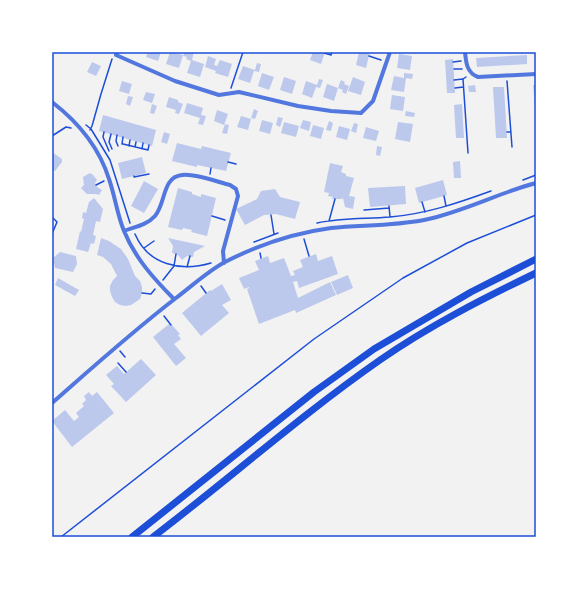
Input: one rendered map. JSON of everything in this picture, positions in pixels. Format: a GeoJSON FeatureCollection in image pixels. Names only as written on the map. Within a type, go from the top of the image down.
{"type":"FeatureCollection","features":[{"type":"Feature","properties":{"kind":"highway"},"geometry":{"type":"LineString","coordinates":[[132,537],[314,392],[374,349],[471,292],[536,259]]}},
{"type":"Feature","properties":{"kind":"highway"},"geometry":{"type":"LineString","coordinates":[[153,537],[321,403],[381,359],[474,304],[536,273]]}},
{"type":"Feature","properties":{"kind":"street"},"geometry":{"type":"LineString","coordinates":[[116,53],[175,81],[219,95],[240,92],[298,106],[330,111],[361,113],[373,101],[388,62],[390,52]]}},
{"type":"Feature","properties":{"kind":"street"},"geometry":{"type":"LineString","coordinates":[[465,52],[468,68],[471,73],[478,77],[536,74]]}},
{"type":"Feature","properties":{"kind":"street"},"geometry":{"type":"LineString","coordinates":[[52,102],[70,117],[85,134],[99,155],[109,179],[124,231],[140,261],[174,299]]}},
{"type":"Feature","properties":{"kind":"street"},"geometry":{"type":"LineString","coordinates":[[124,231],[147,222],[154,217],[161,206],[168,183],[171,179],[183,175],[230,185],[236,189],[238,196],[223,257],[224,263]]}},
{"type":"Feature","properties":{"kind":"street"},"geometry":{"type":"LineString","coordinates":[[52,403],[174,299],[224,263],[258,248],[302,233],[331,228],[399,224],[426,219],[456,211],[536,183]]}},
{"type":"Feature","properties":{"kind":"path"},"geometry":{"type":"LineString","coordinates":[[229,93],[243,52]]}},
{"type":"Feature","properties":{"kind":"path"},"geometry":{"type":"LineString","coordinates":[[324,53],[331,55],[332,52]]}},
{"type":"Feature","properties":{"kind":"path"},"geometry":{"type":"LineString","coordinates":[[116,53],[112,59],[90,129],[110,160],[136,237],[152,256],[174,266],[201,266],[223,257]]}},
{"type":"Feature","properties":{"kind":"path"},"geometry":{"type":"LineString","coordinates":[[369,56],[388,62]]}},
{"type":"Feature","properties":{"kind":"path"},"geometry":{"type":"LineString","coordinates":[[454,69],[468,68]]}},
{"type":"Feature","properties":{"kind":"path"},"geometry":{"type":"LineString","coordinates":[[507,76],[512,147]]}},
{"type":"Feature","properties":{"kind":"path"},"geometry":{"type":"LineString","coordinates":[[454,80],[463,79],[464,116],[468,153]]}},
{"type":"Feature","properties":{"kind":"path"},"geometry":{"type":"LineString","coordinates":[[455,88],[463,87]]}},
{"type":"Feature","properties":{"kind":"path"},"geometry":{"type":"LineString","coordinates":[[505,100],[509,99]]}},
{"type":"Feature","properties":{"kind":"path"},"geometry":{"type":"LineString","coordinates":[[505,108],[509,107]]}},
{"type":"Feature","properties":{"kind":"path"},"geometry":{"type":"LineString","coordinates":[[52,136],[66,127]]}},
{"type":"Feature","properties":{"kind":"path"},"geometry":{"type":"LineString","coordinates":[[104,132],[103,137],[109,151]]}},
{"type":"Feature","properties":{"kind":"path"},"geometry":{"type":"LineString","coordinates":[[111,134],[109,142],[112,149]]}},
{"type":"Feature","properties":{"kind":"path"},"geometry":{"type":"LineString","coordinates":[[117,135],[116,141],[118,146]]}},
{"type":"Feature","properties":{"kind":"path"},"geometry":{"type":"LineString","coordinates":[[124,137],[122,144],[148,150],[149,145]]}},
{"type":"Feature","properties":{"kind":"path"},"geometry":{"type":"LineString","coordinates":[[129,146],[130,140]]}},
{"type":"Feature","properties":{"kind":"path"},"geometry":{"type":"LineString","coordinates":[[135,147],[136,142]]}},
{"type":"Feature","properties":{"kind":"path"},"geometry":{"type":"LineString","coordinates":[[142,149],[143,143]]}},
{"type":"Feature","properties":{"kind":"path"},"geometry":{"type":"LineString","coordinates":[[228,162],[236,164]]}},
{"type":"Feature","properties":{"kind":"path"},"geometry":{"type":"LineString","coordinates":[[134,176],[149,174]]}},
{"type":"Feature","properties":{"kind":"path"},"geometry":{"type":"LineString","coordinates":[[521,180],[536,175]]}},
{"type":"Feature","properties":{"kind":"path"},"geometry":{"type":"LineString","coordinates":[[96,185],[109,179]]}},
{"type":"Feature","properties":{"kind":"path"},"geometry":{"type":"LineString","coordinates":[[315,224],[330,221],[390,217],[425,212],[492,191]]}},
{"type":"Feature","properties":{"kind":"path"},"geometry":{"type":"LineString","coordinates":[[444,196],[446,206]]}},
{"type":"Feature","properties":{"kind":"path"},"geometry":{"type":"LineString","coordinates":[[330,221],[335,199]]}},
{"type":"Feature","properties":{"kind":"path"},"geometry":{"type":"LineString","coordinates":[[422,202],[425,212]]}},
{"type":"Feature","properties":{"kind":"path"},"geometry":{"type":"LineString","coordinates":[[364,210],[389,207],[390,217]]}},
{"type":"Feature","properties":{"kind":"path"},"geometry":{"type":"LineString","coordinates":[[271,215],[274,234]]}},
{"type":"Feature","properties":{"kind":"path"},"geometry":{"type":"LineString","coordinates":[[61,537],[314,339],[403,278],[467,243],[536,215]]}},
{"type":"Feature","properties":{"kind":"path"},"geometry":{"type":"LineString","coordinates":[[212,216],[231,221]]}},
{"type":"Feature","properties":{"kind":"path"},"geometry":{"type":"LineString","coordinates":[[52,217],[57,222],[52,234]]}},
{"type":"Feature","properties":{"kind":"path"},"geometry":{"type":"LineString","coordinates":[[251,243],[280,232]]}},
{"type":"Feature","properties":{"kind":"path"},"geometry":{"type":"LineString","coordinates":[[302,233],[309,256]]}},
{"type":"Feature","properties":{"kind":"path"},"geometry":{"type":"LineString","coordinates":[[144,248],[154,241]]}},
{"type":"Feature","properties":{"kind":"path"},"geometry":{"type":"LineString","coordinates":[[187,267],[190,256]]}},
{"type":"Feature","properties":{"kind":"path"},"geometry":{"type":"LineString","coordinates":[[198,281],[206,292]]}},
{"type":"Feature","properties":{"kind":"path"},"geometry":{"type":"LineString","coordinates":[[160,311],[171,325]]}},
{"type":"Feature","properties":{"kind":"path"},"geometry":{"type":"LineString","coordinates":[[118,363],[126,372]]}},
{"type":"Feature","properties":{"kind":"building"},"geometry":{"type":"Polygon","coordinates":[[[148,52],[161,52],[158,61],[146,57],[148,52]]]}},
{"type":"Feature","properties":{"kind":"building"},"geometry":{"type":"Polygon","coordinates":[[[170,52],[183,55],[179,68],[166,64],[170,52]]]}},
{"type":"Feature","properties":{"kind":"building"},"geometry":{"type":"Polygon","coordinates":[[[185,52],[194,52],[192,60],[204,64],[200,77],[187,73],[191,61],[186,59],[187,57],[183,56],[185,52]]]}},
{"type":"Feature","properties":{"kind":"building"},"geometry":{"type":"Polygon","coordinates":[[[313,52],[325,52],[321,64],[310,60],[313,52]]]}},
{"type":"Feature","properties":{"kind":"building"},"geometry":{"type":"Polygon","coordinates":[[[359,52],[370,52],[366,68],[356,65],[359,52]]]}},
{"type":"Feature","properties":{"kind":"building"},"geometry":{"type":"Polygon","coordinates":[[[399,54],[412,56],[410,70],[397,68],[399,54]]]}},
{"type":"Feature","properties":{"kind":"building"},"geometry":{"type":"Polygon","coordinates":[[[527,55],[527,64],[477,67],[476,58],[527,55]]]}},
{"type":"Feature","properties":{"kind":"building"},"geometry":{"type":"Polygon","coordinates":[[[208,56],[216,59],[214,65],[217,66],[220,60],[232,64],[228,77],[215,73],[216,71],[205,67],[208,56]]]}},
{"type":"Feature","properties":{"kind":"building"},"geometry":{"type":"Polygon","coordinates":[[[453,59],[455,93],[447,93],[445,60],[453,59]]]}},
{"type":"Feature","properties":{"kind":"building"},"geometry":{"type":"Polygon","coordinates":[[[92,62],[101,66],[96,76],[87,72],[92,62]]]}},
{"type":"Feature","properties":{"kind":"building"},"geometry":{"type":"Polygon","coordinates":[[[257,63],[261,64],[259,72],[254,71],[250,83],[238,79],[243,66],[255,70],[257,63]]]}},
{"type":"Feature","properties":{"kind":"building"},"geometry":{"type":"Polygon","coordinates":[[[262,73],[274,77],[269,90],[258,86],[262,73]]]}},
{"type":"Feature","properties":{"kind":"building"},"geometry":{"type":"Polygon","coordinates":[[[404,73],[413,74],[412,79],[406,78],[404,92],[391,90],[394,76],[404,78],[404,73]]]}},
{"type":"Feature","properties":{"kind":"building"},"geometry":{"type":"Polygon","coordinates":[[[284,77],[296,81],[292,94],[280,90],[284,77]]]}},
{"type":"Feature","properties":{"kind":"building"},"geometry":{"type":"Polygon","coordinates":[[[353,77],[365,82],[361,95],[348,91],[353,77]]]}},
{"type":"Feature","properties":{"kind":"building"},"geometry":{"type":"Polygon","coordinates":[[[319,79],[323,80],[320,88],[316,87],[312,98],[302,94],[306,81],[317,85],[319,79]]]}},
{"type":"Feature","properties":{"kind":"building"},"geometry":{"type":"Polygon","coordinates":[[[341,80],[345,82],[344,84],[349,86],[346,94],[342,92],[343,90],[338,88],[341,80]]]}},
{"type":"Feature","properties":{"kind":"building"},"geometry":{"type":"Polygon","coordinates":[[[122,81],[132,84],[129,94],[119,91],[122,81]]]}},
{"type":"Feature","properties":{"kind":"building"},"geometry":{"type":"Polygon","coordinates":[[[327,84],[338,88],[334,101],[323,97],[327,84]]]}},
{"type":"Feature","properties":{"kind":"building"},"geometry":{"type":"Polygon","coordinates":[[[475,85],[476,92],[469,92],[468,86],[475,85]]]}},
{"type":"Feature","properties":{"kind":"building"},"geometry":{"type":"Polygon","coordinates":[[[533,85],[536,85],[536,107],[535,107],[533,85]]]}},
{"type":"Feature","properties":{"kind":"building"},"geometry":{"type":"Polygon","coordinates":[[[493,87],[504,87],[507,138],[496,138],[493,87]]]}},
{"type":"Feature","properties":{"kind":"building"},"geometry":{"type":"Polygon","coordinates":[[[146,92],[155,94],[152,103],[143,100],[146,92]]]}},
{"type":"Feature","properties":{"kind":"building"},"geometry":{"type":"Polygon","coordinates":[[[392,95],[405,97],[403,111],[390,109],[392,95]]]}},
{"type":"Feature","properties":{"kind":"building"},"geometry":{"type":"Polygon","coordinates":[[[128,96],[133,97],[130,106],[126,104],[128,96]]]}},
{"type":"Feature","properties":{"kind":"building"},"geometry":{"type":"Polygon","coordinates":[[[169,97],[178,100],[178,102],[183,104],[179,114],[175,113],[176,110],[166,107],[169,97]]]}},
{"type":"Feature","properties":{"kind":"building"},"geometry":{"type":"Polygon","coordinates":[[[187,103],[203,108],[201,115],[206,116],[203,125],[198,124],[200,118],[184,113],[187,103]]]}},
{"type":"Feature","properties":{"kind":"building"},"geometry":{"type":"Polygon","coordinates":[[[152,104],[157,106],[154,114],[150,113],[152,104]]]}},
{"type":"Feature","properties":{"kind":"building"},"geometry":{"type":"Polygon","coordinates":[[[462,104],[464,138],[456,138],[454,105],[462,104]]]}},
{"type":"Feature","properties":{"kind":"building"},"geometry":{"type":"Polygon","coordinates":[[[254,109],[258,111],[255,119],[251,118],[254,109]]]}},
{"type":"Feature","properties":{"kind":"building"},"geometry":{"type":"Polygon","coordinates":[[[217,110],[228,114],[224,125],[214,121],[217,110]]]}},
{"type":"Feature","properties":{"kind":"building"},"geometry":{"type":"Polygon","coordinates":[[[406,111],[415,113],[414,117],[405,116],[406,111]]]}},
{"type":"Feature","properties":{"kind":"building"},"geometry":{"type":"Polygon","coordinates":[[[103,115],[156,130],[152,146],[99,131],[103,115]]]}},
{"type":"Feature","properties":{"kind":"building"},"geometry":{"type":"Polygon","coordinates":[[[241,116],[251,119],[248,130],[237,127],[241,116]]]}},
{"type":"Feature","properties":{"kind":"building"},"geometry":{"type":"Polygon","coordinates":[[[278,117],[283,118],[280,127],[276,125],[278,117]]]}},
{"type":"Feature","properties":{"kind":"building"},"geometry":{"type":"Polygon","coordinates":[[[262,120],[273,123],[270,134],[259,131],[262,120]]]}},
{"type":"Feature","properties":{"kind":"building"},"geometry":{"type":"Polygon","coordinates":[[[303,120],[311,122],[309,131],[300,128],[303,120]]]}},
{"type":"Feature","properties":{"kind":"building"},"geometry":{"type":"Polygon","coordinates":[[[329,121],[333,123],[331,131],[326,130],[329,121]]]}},
{"type":"Feature","properties":{"kind":"building"},"geometry":{"type":"Polygon","coordinates":[[[284,122],[299,126],[296,137],[281,133],[284,122]]]}},
{"type":"Feature","properties":{"kind":"building"},"geometry":{"type":"Polygon","coordinates":[[[398,122],[413,124],[410,142],[395,139],[398,122]]]}},
{"type":"Feature","properties":{"kind":"building"},"geometry":{"type":"Polygon","coordinates":[[[354,123],[358,124],[356,133],[351,131],[354,123]]]}},
{"type":"Feature","properties":{"kind":"building"},"geometry":{"type":"Polygon","coordinates":[[[225,124],[229,125],[227,134],[222,133],[225,124]]]}},
{"type":"Feature","properties":{"kind":"building"},"geometry":{"type":"Polygon","coordinates":[[[313,125],[324,128],[321,139],[310,136],[313,125]]]}},
{"type":"Feature","properties":{"kind":"building"},"geometry":{"type":"Polygon","coordinates":[[[339,126],[350,129],[347,140],[336,137],[339,126]]]}},
{"type":"Feature","properties":{"kind":"building"},"geometry":{"type":"Polygon","coordinates":[[[366,127],[379,131],[376,141],[363,138],[366,127]]]}},
{"type":"Feature","properties":{"kind":"building"},"geometry":{"type":"Polygon","coordinates":[[[164,132],[170,134],[167,144],[161,142],[164,132]]]}},
{"type":"Feature","properties":{"kind":"building"},"geometry":{"type":"Polygon","coordinates":[[[177,143],[201,149],[202,146],[231,153],[226,171],[197,165],[197,167],[172,161],[177,143]]]}},
{"type":"Feature","properties":{"kind":"building"},"geometry":{"type":"Polygon","coordinates":[[[377,146],[382,147],[380,156],[376,155],[377,146]]]}},
{"type":"Feature","properties":{"kind":"building"},"geometry":{"type":"Polygon","coordinates":[[[52,152],[62,159],[62,162],[55,171],[52,170],[52,152]]]}},
{"type":"Feature","properties":{"kind":"building"},"geometry":{"type":"Polygon","coordinates":[[[142,157],[146,173],[122,179],[118,163],[142,157]]]}},
{"type":"Feature","properties":{"kind":"building"},"geometry":{"type":"Polygon","coordinates":[[[460,161],[461,178],[454,178],[453,162],[460,161]]]}},
{"type":"Feature","properties":{"kind":"building"},"geometry":{"type":"Polygon","coordinates":[[[330,163],[343,166],[341,172],[346,174],[346,176],[354,178],[349,196],[355,197],[353,209],[345,207],[343,198],[332,199],[333,197],[328,196],[329,193],[324,192],[330,163]]]}},
{"type":"Feature","properties":{"kind":"building"},"geometry":{"type":"Polygon","coordinates":[[[90,173],[97,180],[95,183],[97,187],[102,190],[99,195],[87,194],[81,188],[84,185],[83,177],[90,173]]]}},
{"type":"Feature","properties":{"kind":"building"},"geometry":{"type":"Polygon","coordinates":[[[443,180],[447,195],[419,203],[415,188],[443,180]]]}},
{"type":"Feature","properties":{"kind":"building"},"geometry":{"type":"Polygon","coordinates":[[[144,181],[158,189],[144,213],[131,206],[144,181]]]}},
{"type":"Feature","properties":{"kind":"building"},"geometry":{"type":"Polygon","coordinates":[[[405,186],[406,204],[370,207],[368,188],[405,186]]]}},
{"type":"Feature","properties":{"kind":"building"},"geometry":{"type":"Polygon","coordinates":[[[178,188],[192,192],[192,194],[201,197],[201,194],[216,198],[207,236],[191,232],[192,230],[183,228],[182,230],[168,227],[178,188]]]}},
{"type":"Feature","properties":{"kind":"building"},"geometry":{"type":"Polygon","coordinates":[[[275,189],[280,197],[300,202],[295,219],[276,214],[264,215],[245,225],[236,209],[257,199],[261,191],[275,189]]]}},
{"type":"Feature","properties":{"kind":"building"},"geometry":{"type":"Polygon","coordinates":[[[94,198],[103,209],[100,222],[96,221],[93,235],[96,236],[94,244],[91,243],[88,252],[76,249],[84,219],[82,218],[83,212],[86,213],[89,202],[94,198]]]}},
{"type":"Feature","properties":{"kind":"building"},"geometry":{"type":"Polygon","coordinates":[[[101,238],[109,241],[121,249],[128,259],[135,276],[140,281],[142,293],[140,299],[131,305],[120,305],[115,302],[112,297],[110,286],[117,276],[111,264],[103,257],[97,255],[101,238]]]}},
{"type":"Feature","properties":{"kind":"building"},"geometry":{"type":"Polygon","coordinates":[[[168,238],[205,246],[194,252],[193,257],[187,256],[182,260],[178,255],[172,253],[173,246],[168,238]]]}},
{"type":"Feature","properties":{"kind":"building"},"geometry":{"type":"Polygon","coordinates":[[[60,252],[76,256],[77,264],[73,272],[55,268],[53,258],[60,252]]]}},
{"type":"Feature","properties":{"kind":"building"},"geometry":{"type":"Polygon","coordinates":[[[316,254],[318,261],[332,256],[338,274],[299,288],[297,281],[293,282],[298,298],[330,282],[336,295],[296,313],[295,310],[259,324],[247,289],[249,287],[244,289],[239,278],[259,270],[255,261],[268,256],[270,263],[284,258],[291,276],[295,275],[293,271],[303,267],[300,260],[316,254]]]}},
{"type":"Feature","properties":{"kind":"building"},"geometry":{"type":"Polygon","coordinates":[[[348,275],[353,288],[337,295],[331,282],[348,275]]]}},
{"type":"Feature","properties":{"kind":"building"},"geometry":{"type":"Polygon","coordinates":[[[58,278],[79,290],[75,296],[55,285],[58,278]]]}},
{"type":"Feature","properties":{"kind":"building"},"geometry":{"type":"Polygon","coordinates":[[[222,284],[231,300],[222,305],[229,313],[201,336],[182,313],[210,290],[211,291],[222,284]]]}},
{"type":"Feature","properties":{"kind":"building"},"geometry":{"type":"Polygon","coordinates":[[[169,324],[171,326],[172,325],[180,334],[178,335],[181,339],[174,344],[186,358],[176,366],[153,337],[169,324]]]}},
{"type":"Feature","properties":{"kind":"building"},"geometry":{"type":"Polygon","coordinates":[[[141,359],[156,375],[126,402],[111,386],[114,384],[106,375],[117,366],[124,374],[141,359]]]}},
{"type":"Feature","properties":{"kind":"building"},"geometry":{"type":"Polygon","coordinates":[[[89,392],[92,396],[97,392],[114,413],[72,447],[52,421],[65,410],[74,421],[79,417],[76,413],[84,406],[82,404],[86,400],[84,396],[89,392]]]}}]}
